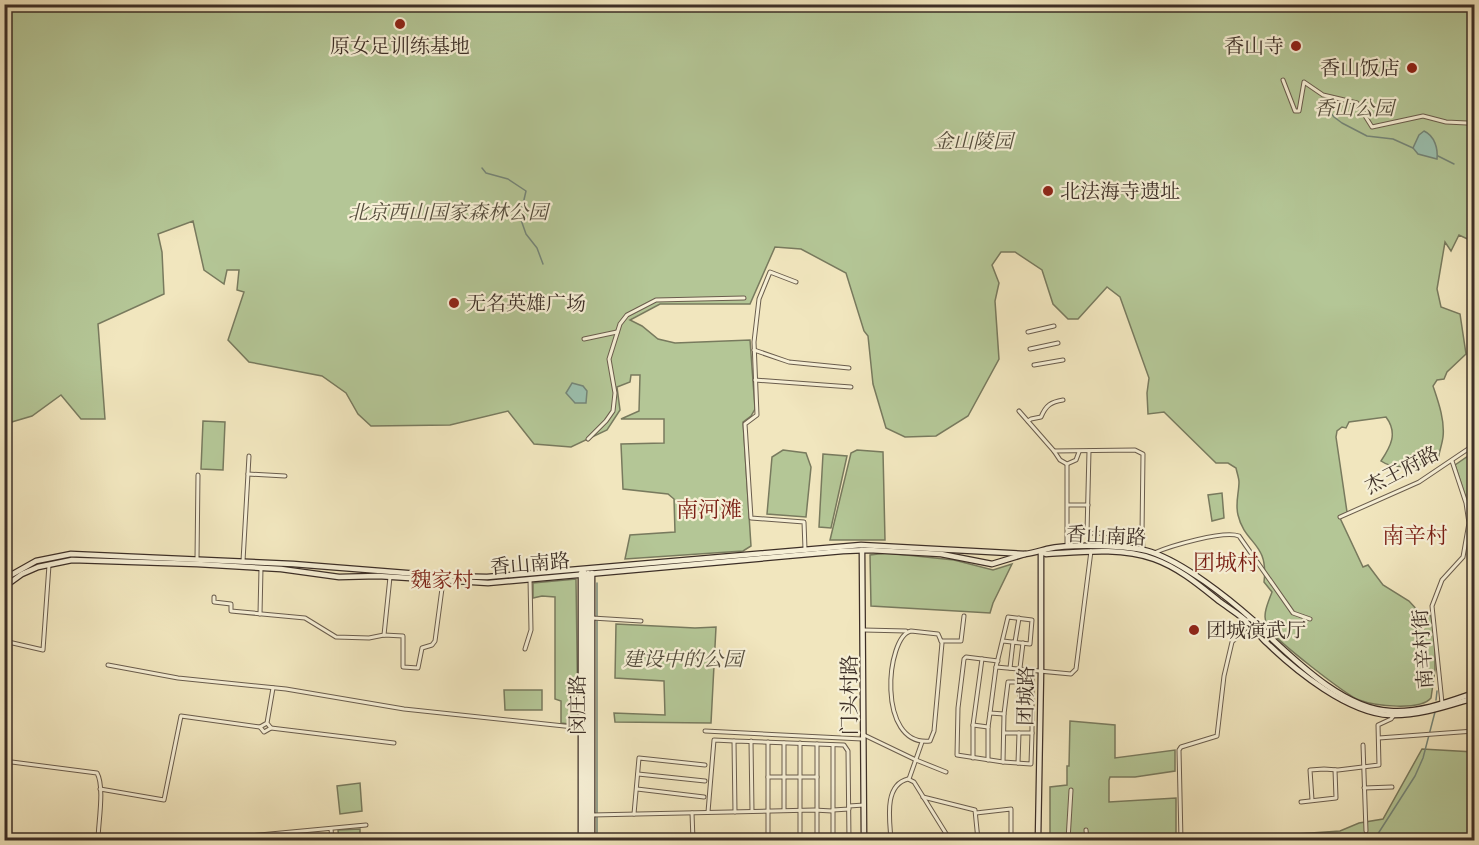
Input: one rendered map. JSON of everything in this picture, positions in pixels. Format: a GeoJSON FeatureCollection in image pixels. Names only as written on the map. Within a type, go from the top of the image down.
{"type":"FeatureCollection","features":[{"type":"Feature","properties":{"kind":"main road","name":"香山南路"},"geometry":{"type":"LineString","coordinates":[[4,579],[20,569],[49,557],[79,554],[243,561],[488,583],[805,549],[878,545],[959,552],[1025,554],[1046,549],[1110,547],[1143,550],[1178,564],[1348,700],[1374,709],[1417,710],[1474,693]]}},
{"type":"Feature","properties":{"kind":"main road","name":"香山南路"},"geometry":{"type":"LineString","coordinates":[[4,587],[22,574],[49,564],[87,560],[261,567],[299,570],[339,577],[359,575],[443,579],[586,572],[862,550],[941,554],[992,564],[1025,554]]}},
{"type":"Feature","properties":{"kind":"main road","name":"门头村路"},"geometry":{"type":"LineString","coordinates":[[862,550],[864,840]]}},
{"type":"Feature","properties":{"kind":"main road","name":"香山南路"},"geometry":{"type":"LineString","coordinates":[[1041,552],[1046,554],[1091,551],[1131,554],[1162,562],[1176,569],[1252,622],[1273,648],[1336,697],[1360,708],[1394,715],[1417,713],[1474,698]]}},
{"type":"Feature","properties":{"kind":"main road","name":"团城路"},"geometry":{"type":"LineString","coordinates":[[1038,839],[1041,552]]}},
{"type":"Feature","properties":{"kind":"main road","name":"闵庄路"},"geometry":{"type":"LineString","coordinates":[[586,572],[590,618],[592,815],[587,840]]}},
{"type":"Feature","properties":{"kind":"main road","name":"闵庄路"},"geometry":{"type":"LineString","coordinates":[[586,572],[583,728],[587,840]]}},
{"type":"Feature","properties":{"kind":"main road","name":"闵庄路"},"geometry":{"type":"LineString","coordinates":[[587,840],[590,618]]}},
{"type":"Feature","properties":{"kind":"street"},"geometry":{"type":"LineString","coordinates":[[1283,80],[1295,111],[1299,111],[1304,82],[1323,95],[1357,103],[1372,127],[1423,116],[1446,122],[1467,123],[1474,127]]}},
{"type":"Feature","properties":{"kind":"street"},"geometry":{"type":"LineString","coordinates":[[1474,149],[1474,156]]}},
{"type":"Feature","properties":{"kind":"street"},"geometry":{"type":"LineString","coordinates":[[796,282],[770,272],[759,299],[754,350],[757,415],[745,424],[751,518],[804,522],[805,549]]}},
{"type":"Feature","properties":{"kind":"street"},"geometry":{"type":"LineString","coordinates":[[588,439],[613,411],[615,393],[609,359],[623,318],[649,302],[744,298]]}},
{"type":"Feature","properties":{"kind":"street"},"geometry":{"type":"LineString","coordinates":[[1028,332],[1054,326]]}},
{"type":"Feature","properties":{"kind":"street"},"geometry":{"type":"LineString","coordinates":[[584,339],[617,332]]}},
{"type":"Feature","properties":{"kind":"street"},"geometry":{"type":"LineString","coordinates":[[1030,349],[1058,343]]}},
{"type":"Feature","properties":{"kind":"street"},"geometry":{"type":"LineString","coordinates":[[754,350],[789,362],[849,368]]}},
{"type":"Feature","properties":{"kind":"street"},"geometry":{"type":"LineString","coordinates":[[1034,365],[1063,360]]}},
{"type":"Feature","properties":{"kind":"street"},"geometry":{"type":"LineString","coordinates":[[755,380],[851,387]]}},
{"type":"Feature","properties":{"kind":"street"},"geometry":{"type":"LineString","coordinates":[[1028,421],[1041,417],[1046,407],[1052,402],[1063,400]]}},
{"type":"Feature","properties":{"kind":"street"},"geometry":{"type":"LineString","coordinates":[[1019,411],[1060,460],[1067,464]]}},
{"type":"Feature","properties":{"kind":"street","name":"杰王府路"},"geometry":{"type":"LineString","coordinates":[[1340,517],[1419,482],[1474,445]]}},
{"type":"Feature","properties":{"kind":"street"},"geometry":{"type":"LineString","coordinates":[[1054,451],[1136,450],[1143,454],[1143,550]]}},
{"type":"Feature","properties":{"kind":"street"},"geometry":{"type":"LineString","coordinates":[[1067,464],[1076,460],[1079,451]]}},
{"type":"Feature","properties":{"kind":"street"},"geometry":{"type":"LineString","coordinates":[[1089,451],[1087,533],[1142,534]]}},
{"type":"Feature","properties":{"kind":"street"},"geometry":{"type":"LineString","coordinates":[[243,561],[249,456]]}},
{"type":"Feature","properties":{"kind":"street","name":"南辛村街"},"geometry":{"type":"LineString","coordinates":[[1442,703],[1432,606],[1442,580],[1463,557],[1470,523],[1452,461]]}},
{"type":"Feature","properties":{"kind":"street"},"geometry":{"type":"LineString","coordinates":[[1067,464],[1068,548]]}},
{"type":"Feature","properties":{"kind":"street"},"geometry":{"type":"LineString","coordinates":[[248,474],[285,476]]}},
{"type":"Feature","properties":{"kind":"street"},"geometry":{"type":"LineString","coordinates":[[197,559],[198,475]]}},
{"type":"Feature","properties":{"kind":"street"},"geometry":{"type":"LineString","coordinates":[[1068,505],[1088,505]]}},
{"type":"Feature","properties":{"kind":"street"},"geometry":{"type":"LineString","coordinates":[[1154,553],[1202,539],[1231,534],[1239,536],[1293,613],[1310,619]]}},
{"type":"Feature","properties":{"kind":"street"},"geometry":{"type":"LineString","coordinates":[[996,667],[1071,674],[1076,669],[1091,551]]}},
{"type":"Feature","properties":{"kind":"street"},"geometry":{"type":"LineString","coordinates":[[4,641],[44,650],[49,557]]}},
{"type":"Feature","properties":{"kind":"street"},"geometry":{"type":"LineString","coordinates":[[260,614],[261,567]]}},
{"type":"Feature","properties":{"kind":"street"},"geometry":{"type":"LineString","coordinates":[[384,635],[390,577]]}},
{"type":"Feature","properties":{"kind":"street"},"geometry":{"type":"LineString","coordinates":[[213,597],[214,602],[231,604],[231,611],[305,618],[336,637],[403,636],[403,667],[418,668],[422,648],[432,645],[435,641],[443,579]]}},
{"type":"Feature","properties":{"kind":"street"},"geometry":{"type":"LineString","coordinates":[[525,649],[531,630],[530,579]]}},
{"type":"Feature","properties":{"kind":"street"},"geometry":{"type":"LineString","coordinates":[[941,641],[961,640],[964,616]]}},
{"type":"Feature","properties":{"kind":"street"},"geometry":{"type":"LineString","coordinates":[[988,760],[988,727],[996,667],[1008,616],[1032,620],[1030,644],[1003,641]]}},
{"type":"Feature","properties":{"kind":"street"},"geometry":{"type":"LineString","coordinates":[[590,618],[641,621]]}},
{"type":"Feature","properties":{"kind":"street"},"geometry":{"type":"LineString","coordinates":[[1010,668],[1019,618]]}},
{"type":"Feature","properties":{"kind":"street"},"geometry":{"type":"LineString","coordinates":[[1181,840],[1179,750],[1216,736],[1224,676],[1232,642],[1252,622]]}},
{"type":"Feature","properties":{"kind":"street"},"geometry":{"type":"LineString","coordinates":[[864,630],[911,631],[934,632],[938,634],[941,641],[934,731],[930,741],[922,742],[903,730],[894,715],[891,704],[891,680],[897,648],[903,635],[911,631]]}},
{"type":"Feature","properties":{"kind":"street"},"geometry":{"type":"LineString","coordinates":[[1020,669],[1023,643]]}},
{"type":"Feature","properties":{"kind":"street"},"geometry":{"type":"LineString","coordinates":[[998,661],[966,657],[964,659],[958,708],[957,755],[1031,764],[1032,670]]}},
{"type":"Feature","properties":{"kind":"street"},"geometry":{"type":"LineString","coordinates":[[973,758],[973,725],[982,659]]}},
{"type":"Feature","properties":{"kind":"street"},"geometry":{"type":"LineString","coordinates":[[108,665],[178,678],[273,688],[404,709],[583,728]]}},
{"type":"Feature","properties":{"kind":"street"},"geometry":{"type":"LineString","coordinates":[[1003,762],[1004,714],[1008,682],[1020,682],[1019,719]]}},
{"type":"Feature","properties":{"kind":"street"},"geometry":{"type":"LineString","coordinates":[[271,728],[267,723],[273,688]]}},
{"type":"Feature","properties":{"kind":"street"},"geometry":{"type":"LineString","coordinates":[[1019,700],[1032,700]]}},
{"type":"Feature","properties":{"kind":"street"},"geometry":{"type":"LineString","coordinates":[[990,713],[1004,714]]}},
{"type":"Feature","properties":{"kind":"street"},"geometry":{"type":"LineString","coordinates":[[1312,800],[1310,770],[1335,770],[1379,765],[1378,725],[1391,719],[1394,715]]}},
{"type":"Feature","properties":{"kind":"street"},"geometry":{"type":"LineString","coordinates":[[100,789],[164,800],[181,716],[260,727],[267,723]]}},
{"type":"Feature","properties":{"kind":"street"},"geometry":{"type":"LineString","coordinates":[[973,725],[988,727]]}},
{"type":"Feature","properties":{"kind":"street"},"geometry":{"type":"LineString","coordinates":[[260,727],[264,732],[271,728],[394,743]]}},
{"type":"Feature","properties":{"kind":"street"},"geometry":{"type":"LineString","coordinates":[[705,731],[864,737],[946,772]]}},
{"type":"Feature","properties":{"kind":"street"},"geometry":{"type":"LineString","coordinates":[[1379,738],[1474,731]]}},
{"type":"Feature","properties":{"kind":"street"},"geometry":{"type":"LineString","coordinates":[[1004,733],[1032,733]]}},
{"type":"Feature","properties":{"kind":"street"},"geometry":{"type":"LineString","coordinates":[[1018,763],[1019,733]]}},
{"type":"Feature","properties":{"kind":"street"},"geometry":{"type":"LineString","coordinates":[[708,812],[714,740],[844,745],[848,749],[849,840]]}},
{"type":"Feature","properties":{"kind":"street"},"geometry":{"type":"LineString","coordinates":[[734,741],[735,812]]}},
{"type":"Feature","properties":{"kind":"street"},"geometry":{"type":"LineString","coordinates":[[752,741],[752,811]]}},
{"type":"Feature","properties":{"kind":"street"},"geometry":{"type":"LineString","coordinates":[[768,742],[768,840]]}},
{"type":"Feature","properties":{"kind":"street"},"geometry":{"type":"LineString","coordinates":[[909,779],[922,742]]}},
{"type":"Feature","properties":{"kind":"street"},"geometry":{"type":"LineString","coordinates":[[784,743],[784,810]]}},
{"type":"Feature","properties":{"kind":"street"},"geometry":{"type":"LineString","coordinates":[[800,743],[800,840]]}},
{"type":"Feature","properties":{"kind":"street"},"geometry":{"type":"LineString","coordinates":[[817,744],[817,840]]}},
{"type":"Feature","properties":{"kind":"street"},"geometry":{"type":"LineString","coordinates":[[833,840],[834,745]]}},
{"type":"Feature","properties":{"kind":"street"},"geometry":{"type":"LineString","coordinates":[[1363,745],[1366,831]]}},
{"type":"Feature","properties":{"kind":"street"},"geometry":{"type":"LineString","coordinates":[[634,814],[639,758],[705,765]]}},
{"type":"Feature","properties":{"kind":"street"},"geometry":{"type":"LineString","coordinates":[[4,761],[97,773],[100,789],[98,840]]}},
{"type":"Feature","properties":{"kind":"street"},"geometry":{"type":"LineString","coordinates":[[1301,802],[1336,798],[1335,770]]}},
{"type":"Feature","properties":{"kind":"street"},"geometry":{"type":"LineString","coordinates":[[638,774],[705,781]]}},
{"type":"Feature","properties":{"kind":"street"},"geometry":{"type":"LineString","coordinates":[[768,777],[817,777]]}},
{"type":"Feature","properties":{"kind":"street"},"geometry":{"type":"LineString","coordinates":[[891,840],[892,795],[902,780],[909,779],[914,782],[947,839]]}},
{"type":"Feature","properties":{"kind":"street"},"geometry":{"type":"LineString","coordinates":[[1364,788],[1392,787]]}},
{"type":"Feature","properties":{"kind":"street"},"geometry":{"type":"LineString","coordinates":[[637,789],[704,796]]}},
{"type":"Feature","properties":{"kind":"street"},"geometry":{"type":"LineString","coordinates":[[1068,840],[1071,790]]}},
{"type":"Feature","properties":{"kind":"street"},"geometry":{"type":"LineString","coordinates":[[923,797],[975,810],[978,840]]}},
{"type":"Feature","properties":{"kind":"street"},"geometry":{"type":"LineString","coordinates":[[592,815],[784,810],[832,812],[849,809],[849,806],[864,805]]}},
{"type":"Feature","properties":{"kind":"street"},"geometry":{"type":"LineString","coordinates":[[976,813],[1011,809],[1011,840],[1038,839]]}},
{"type":"Feature","properties":{"kind":"street"},"geometry":{"type":"LineString","coordinates":[[640,840],[640,838],[693,839],[692,813]]}},
{"type":"Feature","properties":{"kind":"street"},"geometry":{"type":"LineString","coordinates":[[207,840],[366,825]]}},
{"type":"Feature","properties":{"kind":"street"},"geometry":{"type":"LineString","coordinates":[[331,829],[332,840]]}},
{"type":"Feature","properties":{"kind":"street"},"geometry":{"type":"LineString","coordinates":[[1086,830],[1087,840]]}},
{"type":"Feature","properties":{"kind":"green space","name":"北京西山国家森林公园"},"geometry":{"type":"Polygon","coordinates":[[[4,5],[1474,5],[1474,242],[1459,235],[1451,251],[1445,242],[1437,289],[1441,307],[1460,314],[1466,354],[1447,372],[1444,379],[1437,380],[1433,386],[1443,424],[1438,460],[1417,466],[1401,467],[1381,461],[1392,439],[1392,429],[1386,417],[1349,422],[1346,428],[1342,427],[1337,431],[1336,437],[1347,512],[1340,518],[1363,567],[1368,565],[1383,585],[1409,601],[1420,613],[1431,616],[1435,643],[1435,670],[1431,698],[1417,705],[1408,706],[1375,704],[1359,700],[1326,678],[1273,634],[1265,619],[1272,592],[1264,582],[1263,559],[1260,551],[1241,525],[1237,511],[1239,482],[1236,468],[1228,463],[1216,463],[1164,412],[1148,414],[1149,378],[1120,297],[1107,287],[1078,319],[1068,319],[1053,304],[1042,270],[1015,252],[1001,252],[992,265],[999,283],[995,301],[999,359],[968,416],[936,436],[905,437],[886,428],[873,384],[868,336],[864,331],[846,273],[801,249],[775,247],[750,304],[660,304],[630,320],[658,339],[675,343],[750,340],[755,409],[751,416],[743,422],[751,546],[743,551],[625,559],[630,535],[675,532],[674,499],[668,494],[623,489],[621,444],[664,443],[664,419],[621,419],[639,411],[640,375],[631,375],[630,382],[617,387],[620,410],[607,430],[571,447],[534,444],[508,411],[450,425],[371,426],[358,414],[346,393],[322,376],[249,362],[228,340],[244,292],[237,290],[239,270],[227,270],[224,284],[204,270],[193,221],[158,234],[162,252],[164,294],[98,324],[105,419],[81,419],[61,395],[32,416],[5,424],[4,5]]]}},
{"type":"Feature","properties":{"kind":"green space"},"geometry":{"type":"Polygon","coordinates":[[[203,421],[225,422],[223,470],[201,469],[203,421]]]}},
{"type":"Feature","properties":{"kind":"green space"},"geometry":{"type":"Polygon","coordinates":[[[783,450],[806,453],[811,467],[806,517],[767,514],[772,457],[783,450]]]}},
{"type":"Feature","properties":{"kind":"green space"},"geometry":{"type":"Polygon","coordinates":[[[857,450],[883,452],[885,540],[830,540],[851,453],[857,450]]]}},
{"type":"Feature","properties":{"kind":"green space"},"geometry":{"type":"Polygon","coordinates":[[[1474,452],[1474,519],[1473,520],[1455,465],[1474,452]]]}},
{"type":"Feature","properties":{"kind":"green space"},"geometry":{"type":"Polygon","coordinates":[[[823,454],[847,456],[831,528],[819,527],[823,454]]]}},
{"type":"Feature","properties":{"kind":"green space"},"geometry":{"type":"Polygon","coordinates":[[[1222,493],[1224,518],[1212,521],[1208,495],[1222,493]]]}},
{"type":"Feature","properties":{"kind":"green space"},"geometry":{"type":"Polygon","coordinates":[[[887,553],[954,560],[993,570],[1012,564],[990,613],[871,606],[870,555],[887,553]]]}},
{"type":"Feature","properties":{"kind":"green space"},"geometry":{"type":"Polygon","coordinates":[[[576,579],[578,725],[561,723],[561,701],[555,699],[555,597],[533,598],[533,583],[576,579]]]}},
{"type":"Feature","properties":{"kind":"green space","name":"建设中的公园"},"geometry":{"type":"Polygon","coordinates":[[[616,624],[716,627],[711,723],[615,722],[614,713],[665,715],[664,681],[615,678],[616,624]]]}},
{"type":"Feature","properties":{"kind":"green space"},"geometry":{"type":"Polygon","coordinates":[[[504,690],[542,690],[542,710],[505,710],[504,690]]]}},
{"type":"Feature","properties":{"kind":"green space"},"geometry":{"type":"Polygon","coordinates":[[[1070,721],[1115,725],[1115,758],[1175,750],[1175,771],[1135,777],[1110,777],[1109,802],[1176,798],[1176,840],[1050,840],[1050,787],[1067,785],[1070,721]]]}},
{"type":"Feature","properties":{"kind":"green space"},"geometry":{"type":"Polygon","coordinates":[[[1422,749],[1474,752],[1474,840],[1297,840],[1297,834],[1340,831],[1359,823],[1383,819],[1422,749]]]}},
{"type":"Feature","properties":{"kind":"green space"},"geometry":{"type":"Polygon","coordinates":[[[360,783],[362,811],[340,814],[337,786],[360,783]]]}},
{"type":"Feature","properties":{"kind":"green space"},"geometry":{"type":"Polygon","coordinates":[[[360,829],[360,840],[339,840],[338,830],[360,829]]]}},
{"type":"Feature","properties":{"kind":"shaded area"},"geometry":{"type":"Polygon","coordinates":[[[1424,131],[1435,143],[1437,159],[1418,154],[1413,148],[1419,135],[1424,131]]]}},
{"type":"Feature","properties":{"kind":"shaded area"},"geometry":{"type":"Polygon","coordinates":[[[572,383],[583,386],[587,391],[586,403],[575,403],[566,393],[572,383]]]}},
{"type":"Feature","properties":{"kind":"waterway"},"geometry":{"type":"LineString","coordinates":[[1320,99],[1334,117],[1342,123],[1367,136],[1393,139],[1413,148]]}},
{"type":"Feature","properties":{"kind":"waterway"},"geometry":{"type":"LineString","coordinates":[[1438,156],[1454,164]]}},
{"type":"Feature","properties":{"kind":"waterway"},"geometry":{"type":"LineString","coordinates":[[482,168],[486,173],[508,179],[526,191],[520,217],[526,234],[537,248],[543,264]]}},
{"type":"Feature","properties":{"kind":"waterway"},"geometry":{"type":"LineString","coordinates":[[597,583],[597,840]]}},
{"type":"Feature","properties":{"kind":"waterway"},"geometry":{"type":"LineString","coordinates":[[1436,700],[1437,691]]}},
{"type":"Feature","properties":{"kind":"waterway"},"geometry":{"type":"LineString","coordinates":[[1374,840],[1415,776],[1423,758],[1435,712]]}},
{"type":"Feature","properties":{"kind":"place","name":"原女足训练基地"},"geometry":{"type":"Point","coordinates":[400,24]}},
{"type":"Feature","properties":{"kind":"place","name":"香山寺"},"geometry":{"type":"Point","coordinates":[1296,46]}},
{"type":"Feature","properties":{"kind":"place","name":"香山饭店"},"geometry":{"type":"Point","coordinates":[1412,68]}},
{"type":"Feature","properties":{"kind":"place","name":"北法海寺遗址"},"geometry":{"type":"Point","coordinates":[1048,191]}},
{"type":"Feature","properties":{"kind":"place","name":"无名英雄广场"},"geometry":{"type":"Point","coordinates":[454,303]}},
{"type":"Feature","properties":{"kind":"place","name":"团城演武厅"},"geometry":{"type":"Point","coordinates":[1194,630]}},
{"type":"Feature","properties":{"kind":"district","name":"南河滩"},"geometry":{"type":"Point","coordinates":[709,510]}},
{"type":"Feature","properties":{"kind":"district","name":"南辛村"},"geometry":{"type":"Point","coordinates":[1415,536]}},
{"type":"Feature","properties":{"kind":"district","name":"团城村"},"geometry":{"type":"Point","coordinates":[1226,563]}},
{"type":"Feature","properties":{"kind":"district","name":"魏家村"},"geometry":{"type":"Point","coordinates":[442,580]}},
{"type":"Feature","properties":{"kind":"park label","name":"香山公园"},"geometry":{"type":"Point","coordinates":[1354,108]}},
{"type":"Feature","properties":{"kind":"park label","name":"金山陵园"},"geometry":{"type":"Point","coordinates":[973,141]}}]}
